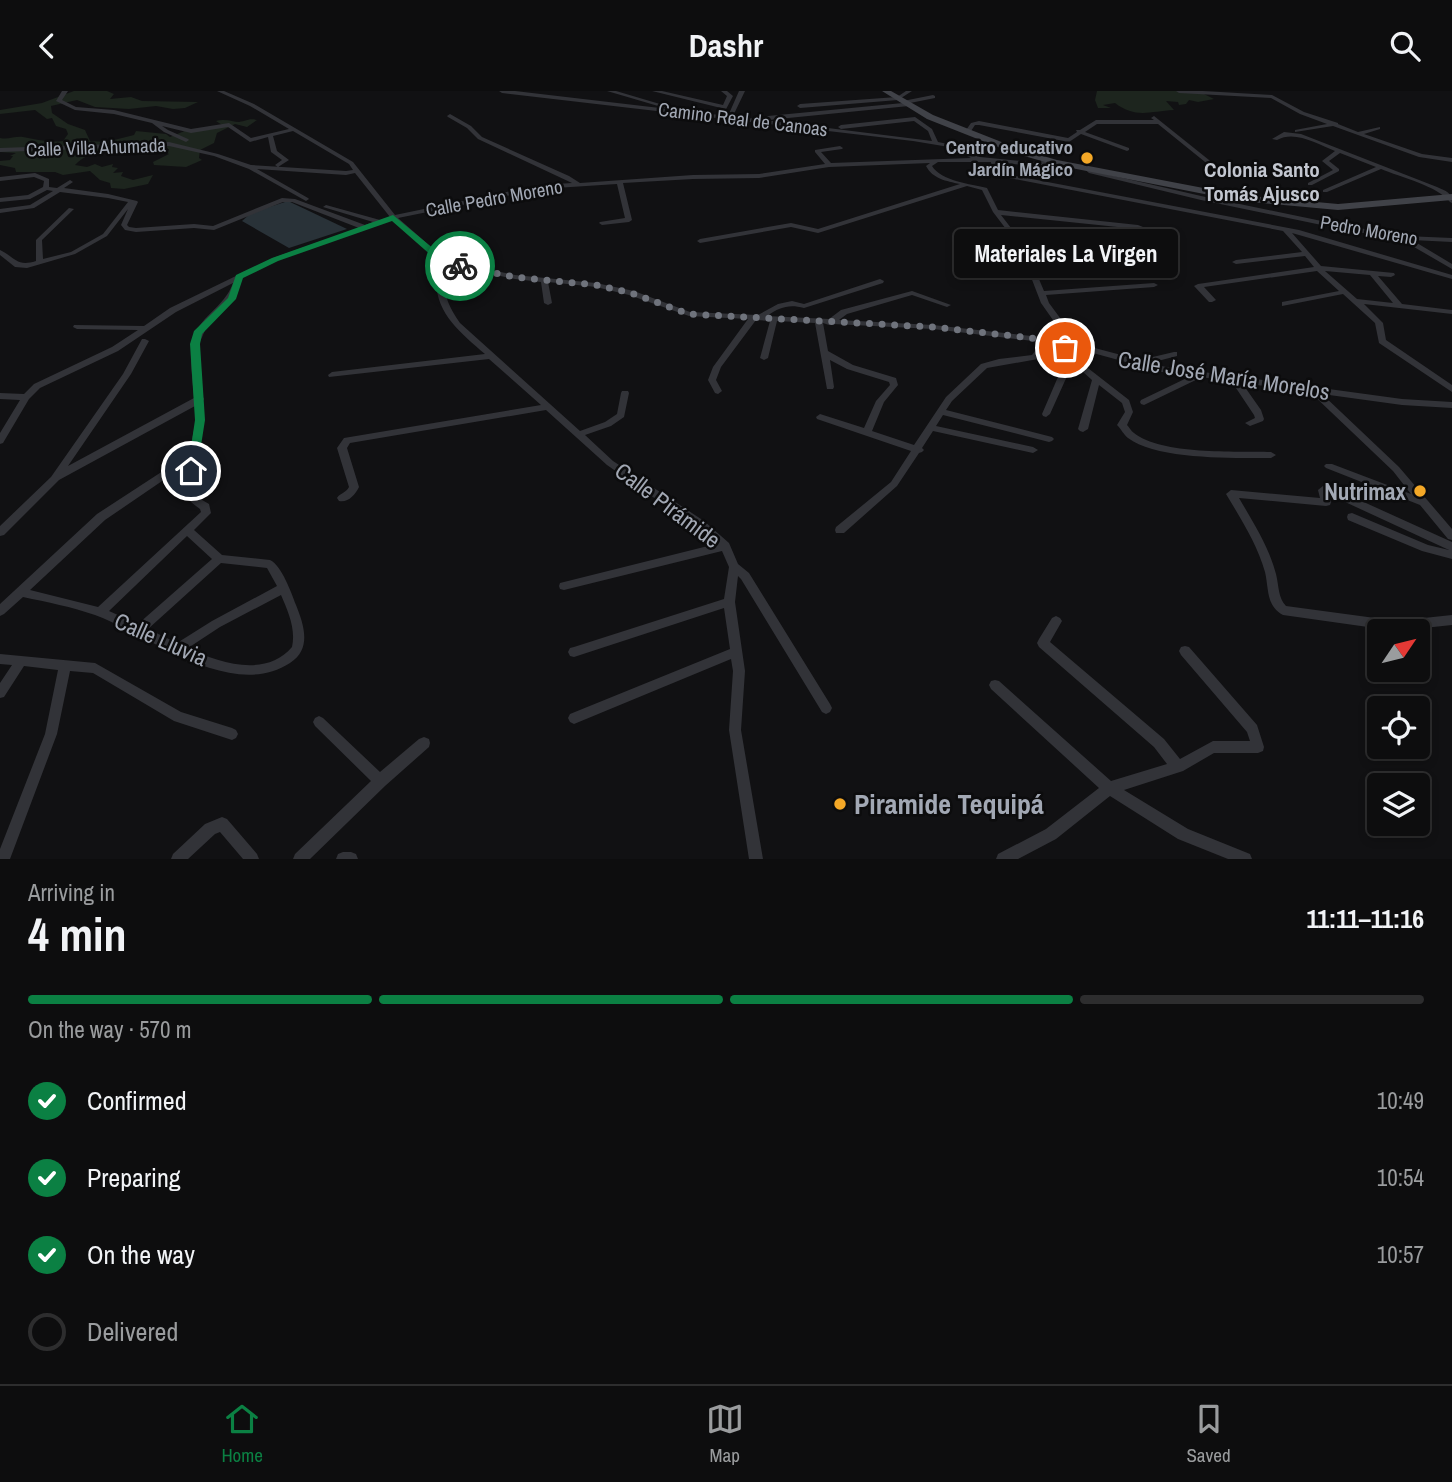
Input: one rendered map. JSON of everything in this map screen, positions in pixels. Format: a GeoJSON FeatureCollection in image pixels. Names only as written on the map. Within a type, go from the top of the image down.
{"type":"FeatureCollection","features":[{"type":"Feature","properties":{"kind":"main road"},"geometry":{"type":"LineString","coordinates":[[886,91],[967,133],[1056,162],[1240,198],[1309,207],[1367,206],[1451,199]]}},
{"type":"Feature","properties":{"kind":"street"},"geometry":{"type":"LineString","coordinates":[[65,91],[59,101],[61,103],[191,131],[229,125],[250,140],[292,130]]}},
{"type":"Feature","properties":{"kind":"street","name":"Calle José María Morelos"},"geometry":{"type":"LineString","coordinates":[[220,91],[251,105],[351,163],[393,218],[444,262],[496,274],[608,288],[689,314],[933,327],[1066,343],[1136,364],[1201,375],[1402,403],[1452,405]]}},
{"type":"Feature","properties":{"kind":"street","name":"Camino Real de Canoas"},"geometry":{"type":"LineString","coordinates":[[502,91],[936,143],[963,150],[980,159]]}},
{"type":"Feature","properties":{"kind":"street"},"geometry":{"type":"LineString","coordinates":[[610,91],[681,112]]}},
{"type":"Feature","properties":{"kind":"street"},"geometry":{"type":"LineString","coordinates":[[655,91],[724,107]]}},
{"type":"Feature","properties":{"kind":"street"},"geometry":{"type":"LineString","coordinates":[[719,116],[730,96],[724,91]]}},
{"type":"Feature","properties":{"kind":"street"},"geometry":{"type":"LineString","coordinates":[[730,118],[742,91]]}},
{"type":"Feature","properties":{"kind":"street"},"geometry":{"type":"LineString","coordinates":[[904,101],[909,91]]}},
{"type":"Feature","properties":{"kind":"street"},"geometry":{"type":"LineString","coordinates":[[1179,91],[1272,97],[1327,127]]}},
{"type":"Feature","properties":{"kind":"street"},"geometry":{"type":"LineString","coordinates":[[754,121],[933,97]]}},
{"type":"Feature","properties":{"kind":"street"},"geometry":{"type":"LineString","coordinates":[[800,106],[904,101]]}},
{"type":"Feature","properties":{"kind":"street"},"geometry":{"type":"LineString","coordinates":[[1302,113],[1421,156],[1452,160]]}},
{"type":"Feature","properties":{"kind":"street"},"geometry":{"type":"LineString","coordinates":[[450,116],[469,127],[480,138],[578,184]]}},
{"type":"Feature","properties":{"kind":"street"},"geometry":{"type":"LineString","coordinates":[[825,128],[909,119],[921,122],[930,130],[936,143]]}},
{"type":"Feature","properties":{"kind":"street"},"geometry":{"type":"LineString","coordinates":[[967,133],[973,124],[979,123],[1072,139],[1078,131],[1096,122],[1156,120],[1212,165]]}},
{"type":"Feature","properties":{"kind":"street"},"geometry":{"type":"LineString","coordinates":[[152,121],[186,140]]}},
{"type":"Feature","properties":{"kind":"street"},"geometry":{"type":"LineString","coordinates":[[1297,131],[1336,124]]}},
{"type":"Feature","properties":{"kind":"street"},"geometry":{"type":"LineString","coordinates":[[1360,133],[1378,128]]}},
{"type":"Feature","properties":{"kind":"street"},"geometry":{"type":"LineString","coordinates":[[174,145],[191,136],[191,131]]}},
{"type":"Feature","properties":{"kind":"street"},"geometry":{"type":"LineString","coordinates":[[1078,131],[1127,149]]}},
{"type":"Feature","properties":{"kind":"street"},"geometry":{"type":"LineString","coordinates":[[1275,139],[1284,134],[1299,135],[1435,188],[1451,199]]}},
{"type":"Feature","properties":{"kind":"street"},"geometry":{"type":"LineString","coordinates":[[271,137],[274,152],[286,160],[278,165]]}},
{"type":"Feature","properties":{"kind":"street","name":"Calle Villa Ahumada"},"geometry":{"type":"LineString","coordinates":[[0,150],[174,145],[250,167],[346,173],[355,171]]}},
{"type":"Feature","properties":{"kind":"street"},"geometry":{"type":"LineString","coordinates":[[829,165],[817,151],[840,148]]}},
{"type":"Feature","properties":{"kind":"street"},"geometry":{"type":"LineString","coordinates":[[1310,184],[1337,170],[1325,161],[1339,151]]}},
{"type":"Feature","properties":{"kind":"street","name":"Calle Pedro Moreno"},"geometry":{"type":"LineString","coordinates":[[0,441],[26,397],[37,386],[115,349],[173,310],[275,259],[393,218],[530,188],[771,175],[829,165],[980,159],[1032,164],[1056,162]]}},
{"type":"Feature","properties":{"kind":"street"},"geometry":{"type":"LineString","coordinates":[[936,161],[929,166],[932,172],[942,178],[985,189],[996,212],[1022,246],[1045,303],[1063,328],[1093,352]]}},
{"type":"Feature","properties":{"kind":"street"},"geometry":{"type":"LineString","coordinates":[[994,161],[992,167],[1009,176],[1286,230],[1452,277]]}},
{"type":"Feature","properties":{"kind":"street"},"geometry":{"type":"LineString","coordinates":[[250,167],[309,200],[380,222]]}},
{"type":"Feature","properties":{"kind":"street","name":"Pedro Moreno"},"geometry":{"type":"LineString","coordinates":[[1085,167],[1091,172],[1201,198],[1405,238],[1452,240]]}},
{"type":"Feature","properties":{"kind":"street"},"geometry":{"type":"LineString","coordinates":[[1325,191],[1381,167]]}},
{"type":"Feature","properties":{"kind":"street"},"geometry":{"type":"LineString","coordinates":[[0,179],[35,175],[47,180],[46,188]]}},
{"type":"Feature","properties":{"kind":"street"},"geometry":{"type":"LineString","coordinates":[[0,211],[32,207],[70,182]]}},
{"type":"Feature","properties":{"kind":"street"},"geometry":{"type":"LineString","coordinates":[[602,223],[629,220],[620,182]]}},
{"type":"Feature","properties":{"kind":"street"},"geometry":{"type":"LineString","coordinates":[[701,241],[791,225],[813,232],[952,191],[967,184]]}},
{"type":"Feature","properties":{"kind":"street"},"geometry":{"type":"LineString","coordinates":[[0,200],[30,197],[46,188],[131,201],[135,202],[124,225],[127,229],[194,226],[214,228],[282,200],[293,200],[363,227]]}},
{"type":"Feature","properties":{"kind":"street"},"geometry":{"type":"LineString","coordinates":[[0,252],[18,265],[40,263],[93,244],[106,235],[131,201]]}},
{"type":"Feature","properties":{"kind":"street"},"geometry":{"type":"LineString","coordinates":[[40,263],[38,248],[42,235],[71,209]]}},
{"type":"Feature","properties":{"kind":"street"},"geometry":{"type":"LineString","coordinates":[[996,212],[1138,227],[1173,250]]}},
{"type":"Feature","properties":{"kind":"street"},"geometry":{"type":"LineString","coordinates":[[1286,230],[1343,292],[1379,323],[1382,341],[1452,389]]}},
{"type":"Feature","properties":{"kind":"street"},"geometry":{"type":"LineString","coordinates":[[1405,238],[1452,267]]}},
{"type":"Feature","properties":{"kind":"street"},"geometry":{"type":"LineString","coordinates":[[1236,262],[1307,254]]}},
{"type":"Feature","properties":{"kind":"street","name":"Calle Pirámide"},"geometry":{"type":"LineString","coordinates":[[444,262],[439,279],[446,309],[457,325],[610,463],[700,524],[725,546],[734,567],[729,602],[739,671],[735,730],[756,859]]}},
{"type":"Feature","properties":{"kind":"street"},"geometry":{"type":"LineString","coordinates":[[1212,300],[1198,286],[1320,268],[1391,275]]}},
{"type":"Feature","properties":{"kind":"street"},"geometry":{"type":"LineString","coordinates":[[1372,273],[1400,306]]}},
{"type":"Feature","properties":{"kind":"street"},"geometry":{"type":"LineString","coordinates":[[100,612],[206,513],[205,507],[193,499],[188,487],[200,399],[195,344],[197,333],[232,299],[239,277]]}},
{"type":"Feature","properties":{"kind":"street"},"geometry":{"type":"LineString","coordinates":[[544,279],[548,303]]}},
{"type":"Feature","properties":{"kind":"street"},"geometry":{"type":"LineString","coordinates":[[718,391],[712,380],[717,367],[757,318],[770,309],[791,302],[804,306],[880,281]]}},
{"type":"Feature","properties":{"kind":"street"},"geometry":{"type":"LineString","coordinates":[[1042,293],[1154,285]]}},
{"type":"Feature","properties":{"kind":"street"},"geometry":{"type":"LineString","coordinates":[[1285,304],[1343,292]]}},
{"type":"Feature","properties":{"kind":"street"},"geometry":{"type":"LineString","coordinates":[[831,387],[825,353],[824,322],[844,311],[912,293],[947,305]]}},
{"type":"Feature","properties":{"kind":"street"},"geometry":{"type":"LineString","coordinates":[[1354,301],[1452,312]]}},
{"type":"Feature","properties":{"kind":"street"},"geometry":{"type":"LineString","coordinates":[[764,358],[775,319]]}},
{"type":"Feature","properties":{"kind":"street"},"geometry":{"type":"LineString","coordinates":[[77,327],[143,328]]}},
{"type":"Feature","properties":{"kind":"street"},"geometry":{"type":"LineString","coordinates":[[0,532],[54,479],[127,374],[145,341]]}},
{"type":"Feature","properties":{"kind":"street"},"geometry":{"type":"LineString","coordinates":[[840,530],[885,494],[919,450],[948,399],[984,366],[1035,357],[1047,341]]}},
{"type":"Feature","properties":{"kind":"street"},"geometry":{"type":"LineString","coordinates":[[1066,343],[1065,348],[1071,357],[1126,402],[1129,412],[1123,419],[1123,429],[1148,445],[1200,452],[1270,455]]}},
{"type":"Feature","properties":{"kind":"street"},"geometry":{"type":"LineString","coordinates":[[825,353],[837,363],[853,370],[893,380],[894,385],[880,401],[867,432]]}},
{"type":"Feature","properties":{"kind":"street"},"geometry":{"type":"LineString","coordinates":[[1136,364],[1174,355]]}},
{"type":"Feature","properties":{"kind":"street"},"geometry":{"type":"LineString","coordinates":[[332,375],[491,356]]}},
{"type":"Feature","properties":{"kind":"street"},"geometry":{"type":"LineString","coordinates":[[1046,414],[1071,357]]}},
{"type":"Feature","properties":{"kind":"street"},"geometry":{"type":"LineString","coordinates":[[1144,402],[1201,375]]}},
{"type":"Feature","properties":{"kind":"street"},"geometry":{"type":"LineString","coordinates":[[1083,429],[1097,378]]}},
{"type":"Feature","properties":{"kind":"street"},"geometry":{"type":"LineString","coordinates":[[1235,379],[1244,396],[1259,414],[1260,419],[1250,423]]}},
{"type":"Feature","properties":{"kind":"street"},"geometry":{"type":"LineString","coordinates":[[1313,390],[1396,469],[1451,534]]}},
{"type":"Feature","properties":{"kind":"street"},"geometry":{"type":"LineString","coordinates":[[579,434],[608,424],[621,415],[625,393]]}},
{"type":"Feature","properties":{"kind":"street"},"geometry":{"type":"LineString","coordinates":[[0,396],[26,397]]}},
{"type":"Feature","properties":{"kind":"street"},"geometry":{"type":"LineString","coordinates":[[54,479],[200,399]]}},
{"type":"Feature","properties":{"kind":"street"},"geometry":{"type":"LineString","coordinates":[[342,498],[351,493],[354,487],[342,448],[347,440],[550,407]]}},
{"type":"Feature","properties":{"kind":"street"},"geometry":{"type":"LineString","coordinates":[[940,411],[1048,439]]}},
{"type":"Feature","properties":{"kind":"street"},"geometry":{"type":"LineString","coordinates":[[820,417],[919,450]]}},
{"type":"Feature","properties":{"kind":"street"},"geometry":{"type":"LineString","coordinates":[[932,428],[1033,450]]}},
{"type":"Feature","properties":{"kind":"street"},"geometry":{"type":"LineString","coordinates":[[0,611],[101,517],[194,455]]}},
{"type":"Feature","properties":{"kind":"street"},"geometry":{"type":"LineString","coordinates":[[1329,466],[1424,502]]}},
{"type":"Feature","properties":{"kind":"street"},"geometry":{"type":"LineString","coordinates":[[1452,547],[1332,492],[1323,490],[1326,502],[1231,494],[1265,553],[1275,588],[1275,602],[1283,610],[1405,625],[1452,620]]}},
{"type":"Feature","properties":{"kind":"street"},"geometry":{"type":"LineString","coordinates":[[1352,517],[1426,548],[1452,555]]}},
{"type":"Feature","properties":{"kind":"street"},"geometry":{"type":"LineString","coordinates":[[178,649],[216,624],[282,589],[270,564],[219,559],[187,530]]}},
{"type":"Feature","properties":{"kind":"street"},"geometry":{"type":"LineString","coordinates":[[564,586],[725,546]]}},
{"type":"Feature","properties":{"kind":"street"},"geometry":{"type":"LineString","coordinates":[[141,629],[219,559]]}},
{"type":"Feature","properties":{"kind":"street"},"geometry":{"type":"LineString","coordinates":[[734,567],[745,576],[826,708]]}},
{"type":"Feature","properties":{"kind":"street","name":"Calle Lluvia"},"geometry":{"type":"LineString","coordinates":[[21,592],[100,612],[141,629],[178,649],[247,672],[260,672],[282,663],[296,651],[300,639],[298,627],[282,589]]}},
{"type":"Feature","properties":{"kind":"street"},"geometry":{"type":"LineString","coordinates":[[574,652],[729,602]]}},
{"type":"Feature","properties":{"kind":"street"},"geometry":{"type":"LineString","coordinates":[[1055,621],[1043,643],[1159,743],[1178,767]]}},
{"type":"Feature","properties":{"kind":"street"},"geometry":{"type":"LineString","coordinates":[[1003,859],[1051,834],[1109,788],[1178,767],[1213,747],[1258,747],[1253,729],[1185,651]]}},
{"type":"Feature","properties":{"kind":"street"},"geometry":{"type":"LineString","coordinates":[[574,718],[736,652]]}},
{"type":"Feature","properties":{"kind":"street"},"geometry":{"type":"LineString","coordinates":[[0,659],[96,668],[178,717],[232,734]]}},
{"type":"Feature","properties":{"kind":"street"},"geometry":{"type":"LineString","coordinates":[[0,693],[21,661]]}},
{"type":"Feature","properties":{"kind":"street"},"geometry":{"type":"LineString","coordinates":[[3,859],[51,734],[65,665]]}},
{"type":"Feature","properties":{"kind":"street"},"geometry":{"type":"LineString","coordinates":[[995,685],[1109,788],[1183,834],[1245,859]]}},
{"type":"Feature","properties":{"kind":"street"},"geometry":{"type":"LineString","coordinates":[[319,722],[380,781]]}},
{"type":"Feature","properties":{"kind":"street"},"geometry":{"type":"LineString","coordinates":[[300,859],[380,781],[424,743]]}},
{"type":"Feature","properties":{"kind":"street"},"geometry":{"type":"LineString","coordinates":[[178,859],[210,829],[222,824],[252,859]]}},
{"type":"Feature","properties":{"kind":"street"},"geometry":{"type":"LineString","coordinates":[[343,859],[351,859]]}},
{"type":"Feature","properties":{"kind":"shaded area"},"geometry":{"type":"Polygon","coordinates":[[[74,91],[107,91],[114,94],[110,99],[131,97],[142,101],[198,102],[185,108],[173,109],[156,106],[129,109],[95,107],[77,100],[51,106],[52,113],[68,124],[85,130],[90,141],[106,142],[134,135],[136,131],[166,134],[170,137],[187,130],[222,125],[216,121],[220,120],[257,120],[247,127],[235,124],[217,133],[214,143],[200,150],[199,158],[202,160],[186,167],[154,165],[153,162],[169,154],[169,149],[109,155],[116,151],[100,151],[88,155],[75,165],[87,167],[95,164],[102,167],[113,164],[112,167],[118,168],[113,173],[123,172],[121,176],[133,180],[153,175],[148,184],[124,189],[111,188],[110,183],[100,180],[90,171],[63,175],[55,172],[16,172],[15,168],[0,165],[0,161],[10,160],[13,156],[10,156],[16,153],[0,152],[0,138],[63,141],[68,134],[66,129],[56,126],[52,118],[47,119],[35,110],[0,114],[0,110],[42,103],[74,91]]]}},
{"type":"Feature","properties":{"kind":"shaded area"},"geometry":{"type":"Polygon","coordinates":[[[1097,91],[1198,91],[1214,99],[1198,102],[1189,100],[1186,104],[1179,105],[1178,102],[1166,101],[1174,110],[1137,113],[1115,103],[1103,105],[1111,108],[1098,108],[1095,100],[1097,91]]]}},
{"type":"Feature","properties":{"kind":"shaded area"},"geometry":{"type":"Polygon","coordinates":[[[288,201],[347,229],[289,248],[242,221],[251,213],[288,201]]]}},
{"type":"Feature","properties":{"kind":"way so far"},"geometry":{"type":"LineString","coordinates":[[460,266],[515,277],[596,285],[631,293],[689,314],[933,327],[1058,341],[1066,343],[1065,348]]}},
{"type":"Feature","properties":{"kind":"place","name":"Centro educativo Jardín Mágico"},"geometry":{"type":"Point","coordinates":[1087,158]}},
{"type":"Feature","properties":{"kind":"place","name":"Materiales La Virgen"},"geometry":{"type":"Point","coordinates":[1065,348]}},
{"type":"Feature","properties":{"kind":"place","name":"Nutrimax"},"geometry":{"type":"Point","coordinates":[1420,491]}},
{"type":"Feature","properties":{"kind":"place","name":"Piramide Tequipá"},"geometry":{"type":"Point","coordinates":[840,804]}},
{"type":"Feature","properties":{"kind":"district","name":"Colonia Santo Tomás Ajusco"},"geometry":{"type":"Point","coordinates":[1262,181]}},
{"type":"Feature","properties":{"kind":"route"},"geometry":{"type":"LineString","coordinates":[[191,471],[200,420],[195,344],[197,333],[232,299],[239,277],[275,259],[393,218],[444,262],[460,266]]}}]}
